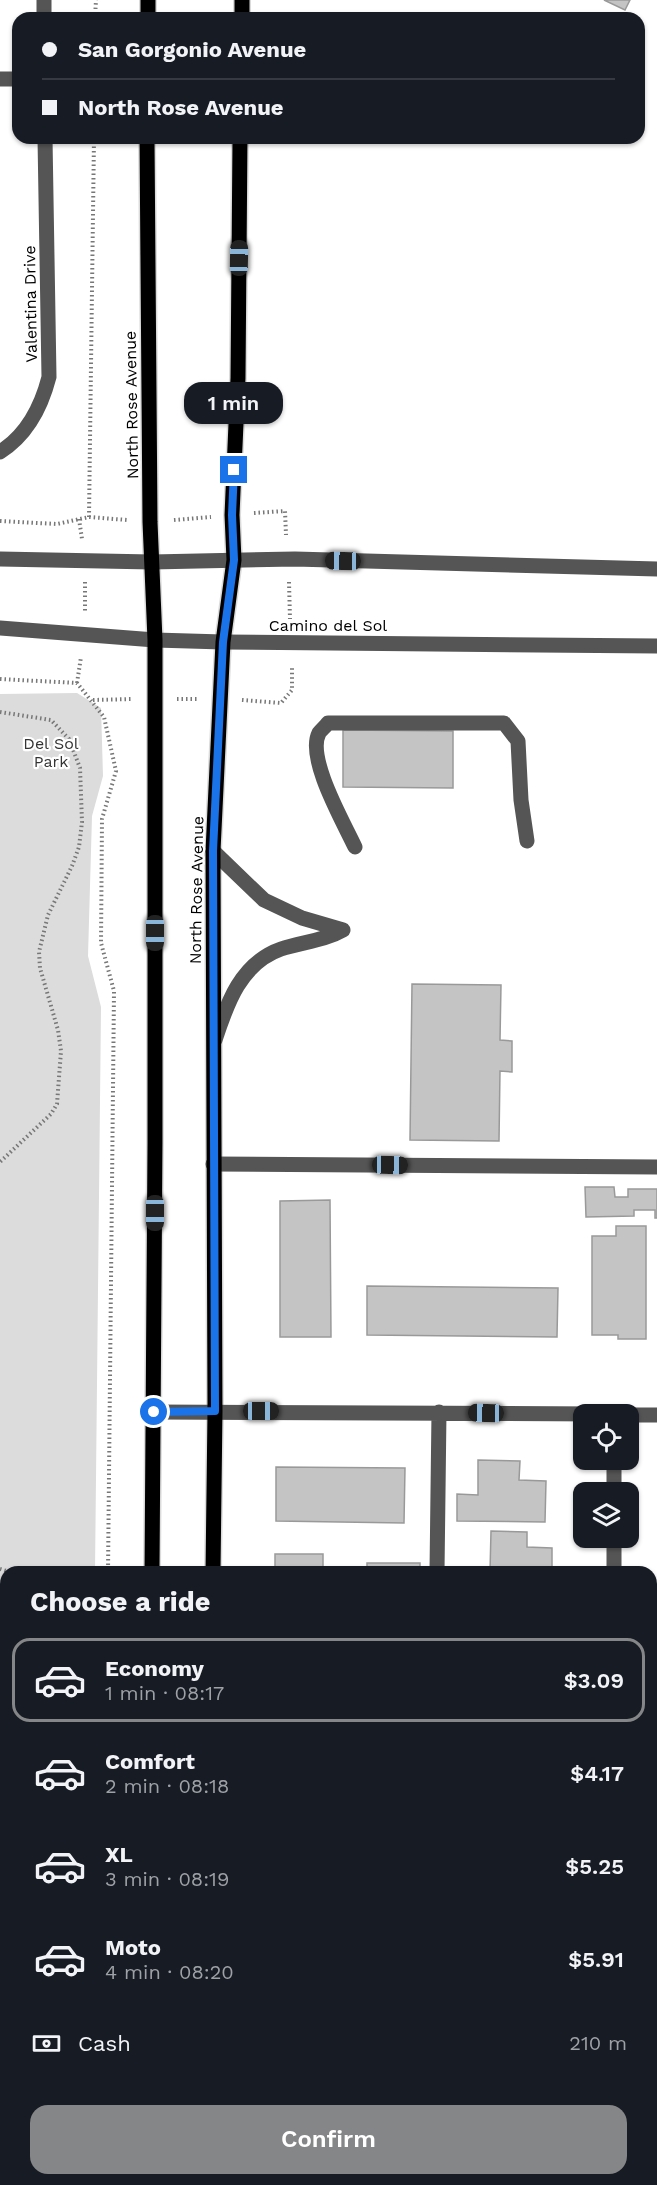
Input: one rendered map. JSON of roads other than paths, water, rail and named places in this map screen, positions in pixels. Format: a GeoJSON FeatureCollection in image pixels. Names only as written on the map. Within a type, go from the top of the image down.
{"type":"FeatureCollection","features":[{"type":"Feature","properties":{"kind":"main road","name":"North Rose Avenue"},"geometry":{"type":"LineString","coordinates":[[147,144],[147,300],[154,640],[152,1566]]}},
{"type":"Feature","properties":{"kind":"main road","name":"North Rose Avenue"},"geometry":{"type":"LineString","coordinates":[[213,1566],[215,1411],[213,851],[223,642],[234,560],[232,515],[238,378],[240,144]]}},
{"type":"Feature","properties":{"kind":"street","name":"Valentina Drive"},"geometry":{"type":"LineString","coordinates":[[0,452],[12,444],[30,423],[43,398],[49,377],[45,144]]}},
{"type":"Feature","properties":{"kind":"street"},"geometry":{"type":"LineString","coordinates":[[0,559],[152,562],[295,559],[657,569]]}},
{"type":"Feature","properties":{"kind":"street","name":"Camino del Sol"},"geometry":{"type":"LineString","coordinates":[[0,628],[154,640],[223,642],[657,646]]}},
{"type":"Feature","properties":{"kind":"street"},"geometry":{"type":"LineString","coordinates":[[355,847],[325,784],[316,752],[318,734],[328,723],[504,723],[518,741],[521,800],[527,841]]}},
{"type":"Feature","properties":{"kind":"street"},"geometry":{"type":"LineString","coordinates":[[213,851],[264,900],[302,918],[343,930],[330,937],[281,949],[263,958],[238,983],[226,1008],[213,1046]]}},
{"type":"Feature","properties":{"kind":"street"},"geometry":{"type":"LineString","coordinates":[[213,1164],[657,1167]]}},
{"type":"Feature","properties":{"kind":"street"},"geometry":{"type":"LineString","coordinates":[[154,1412],[573,1414]]}},
{"type":"Feature","properties":{"kind":"street"},"geometry":{"type":"LineString","coordinates":[[437,1566],[440,1412]]}},
{"type":"Feature","properties":{"kind":"street"},"geometry":{"type":"LineString","coordinates":[[639,1415],[657,1415]]}},
{"type":"Feature","properties":{"kind":"street"},"geometry":{"type":"LineString","coordinates":[[614,1548],[614,1566]]}},
{"type":"Feature","properties":{"kind":"park label","name":"Del Sol Park"},"geometry":{"type":"Point","coordinates":[51,752]}}]}
